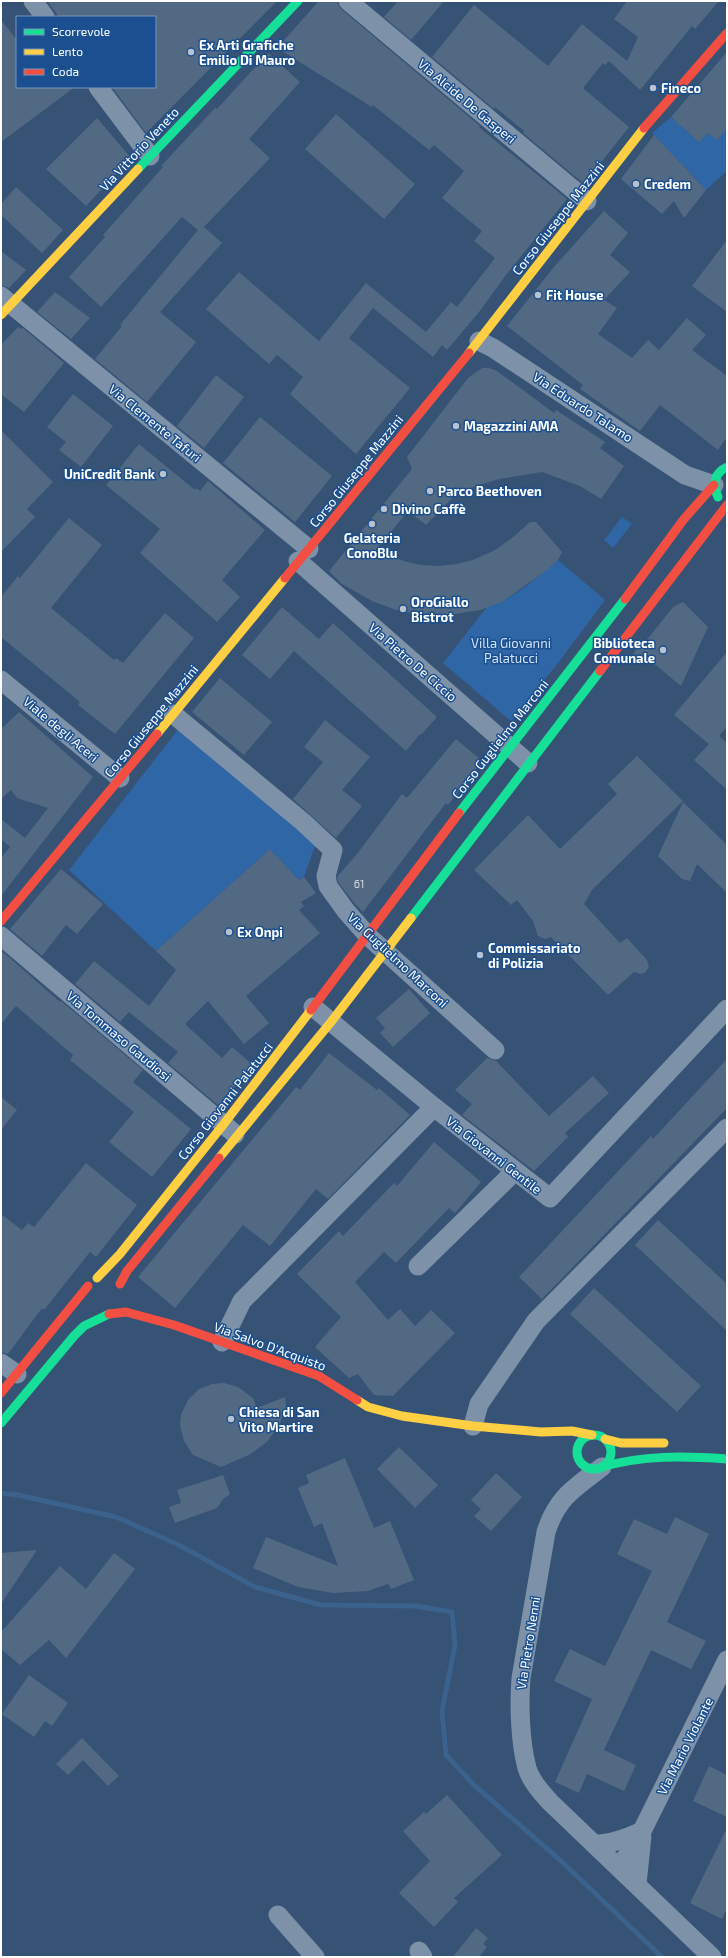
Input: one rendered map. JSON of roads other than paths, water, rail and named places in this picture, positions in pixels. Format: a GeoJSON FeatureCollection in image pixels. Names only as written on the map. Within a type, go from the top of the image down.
{"type":"FeatureCollection","features":[{"type":"Feature","properties":{"kind":"street"},"geometry":{"type":"LineString","coordinates":[[33,1],[44,16]]}},
{"type":"Feature","properties":{"kind":"street","name":"Via Vittorio Veneto"},"geometry":{"type":"LineString","coordinates":[[4,305],[150,156],[298,1]]}},
{"type":"Feature","properties":{"kind":"street","name":"Via Alcide De Gasperi"},"geometry":{"type":"LineString","coordinates":[[348,1],[587,201]]}},
{"type":"Feature","properties":{"kind":"street","name":"Corso Giuseppe Mazzini"},"geometry":{"type":"LineString","coordinates":[[1,921],[479,341],[646,127],[727,33]]}},
{"type":"Feature","properties":{"kind":"street"},"geometry":{"type":"LineString","coordinates":[[99,88],[150,156]]}},
{"type":"Feature","properties":{"kind":"street","name":"Via Clemente Tafuri"},"geometry":{"type":"LineString","coordinates":[[4,305],[304,555]]}},
{"type":"Feature","properties":{"kind":"street","name":"Via Eduardo Talamo"},"geometry":{"type":"LineString","coordinates":[[479,341],[494,348],[685,474],[714,484]]}},
{"type":"Feature","properties":{"kind":"street","name":"Corso Guglielmo Marconi"},"geometry":{"type":"LineString","coordinates":[[368,936],[508,747],[714,484],[715,478],[726,466]]}},
{"type":"Feature","properties":{"kind":"street","name":"Via Eduardo Talamo"},"geometry":{"type":"LineString","coordinates":[[685,474],[701,499]]}},
{"type":"Feature","properties":{"kind":"street"},"geometry":{"type":"LineString","coordinates":[[386,950],[727,504],[718,496],[714,484]]}},
{"type":"Feature","properties":{"kind":"street","name":"Via Pietro De Ciccio"},"geometry":{"type":"LineString","coordinates":[[304,555],[508,747],[528,763]]}},
{"type":"Feature","properties":{"kind":"street"},"geometry":{"type":"LineString","coordinates":[[657,555],[677,569]]}},
{"type":"Feature","properties":{"kind":"street","name":"Viale degli Aceri"},"geometry":{"type":"LineString","coordinates":[[1,680],[120,778]]}},
{"type":"Feature","properties":{"kind":"street","name":"Via Guglielmo Marconi"},"geometry":{"type":"LineString","coordinates":[[173,714],[303,822],[333,850],[326,876],[328,886],[346,911],[368,936],[386,950],[495,1050]]}},
{"type":"Feature","properties":{"kind":"street","name":"Via Tommaso Gaudiosi"},"geometry":{"type":"LineString","coordinates":[[1,936],[230,1131]]}},
{"type":"Feature","properties":{"kind":"street","name":"Corso Giovanni Palatucci"},"geometry":{"type":"LineString","coordinates":[[1,1393],[24,1380],[84,1326],[105,1314],[113,1313],[122,1299],[114,1280],[127,1270],[230,1131],[313,1007],[368,936]]}},
{"type":"Feature","properties":{"kind":"street","name":"Corso Giovanni Palatucci"},"geometry":{"type":"LineString","coordinates":[[1,1423],[24,1380],[88,1286],[120,1254],[230,1131],[331,1022],[386,950]]}},
{"type":"Feature","properties":{"kind":"street","name":"Via Giovanni Gentile"},"geometry":{"type":"LineString","coordinates":[[313,1007],[434,1107],[550,1198],[727,1009]]}},
{"type":"Feature","properties":{"kind":"street"},"geometry":{"type":"LineString","coordinates":[[222,1342],[242,1301],[434,1107]]}},
{"type":"Feature","properties":{"kind":"street"},"geometry":{"type":"LineString","coordinates":[[473,1426],[479,1404],[536,1321],[727,1128]]}},
{"type":"Feature","properties":{"kind":"street"},"geometry":{"type":"LineString","coordinates":[[418,1266],[515,1171]]}},
{"type":"Feature","properties":{"kind":"street"},"geometry":{"type":"LineString","coordinates":[[97,1278],[114,1280]]}},
{"type":"Feature","properties":{"kind":"street"},"geometry":{"type":"LineString","coordinates":[[88,1286],[86,1292],[90,1307],[98,1313],[105,1314]]}},
{"type":"Feature","properties":{"kind":"street","name":"Via Salvo D'Acquisto"},"geometry":{"type":"LineString","coordinates":[[149,1309],[174,1325]]}},
{"type":"Feature","properties":{"kind":"street","name":"Via Salvo D'Acquisto"},"geometry":{"type":"LineString","coordinates":[[105,1314],[126,1312],[174,1325],[319,1376],[368,1407],[402,1416],[473,1426],[541,1432],[572,1431],[592,1435]]}},
{"type":"Feature","properties":{"kind":"street"},"geometry":{"type":"LineString","coordinates":[[1,1363],[24,1380]]}},
{"type":"Feature","properties":{"kind":"street"},"geometry":{"type":"LineString","coordinates":[[541,1432],[577,1451]]}},
{"type":"Feature","properties":{"kind":"street"},"geometry":{"type":"LineString","coordinates":[[674,1443],[621,1443],[592,1435],[580,1442],[577,1451],[583,1465],[592,1468],[602,1467],[623,1460],[654,1456],[727,1459]]}},
{"type":"Feature","properties":{"kind":"street"},"geometry":{"type":"LineString","coordinates":[[602,1467],[610,1456],[610,1447],[605,1439]]}},
{"type":"Feature","properties":{"kind":"street","name":"Via Pietro Nenni"},"geometry":{"type":"LineString","coordinates":[[602,1467],[569,1492],[551,1517],[539,1569],[525,1653],[520,1695],[522,1738],[527,1769],[534,1783],[550,1802],[620,1867],[712,1957]]}},
{"type":"Feature","properties":{"kind":"street","name":"Via Mario Violante"},"geometry":{"type":"LineString","coordinates":[[620,1867],[642,1830],[727,1660]]}},
{"type":"Feature","properties":{"kind":"street"},"geometry":{"type":"LineString","coordinates":[[595,1844],[605,1844],[626,1838],[642,1830]]}},
{"type":"Feature","properties":{"kind":"street","name":"Via Mario Violante"},"geometry":{"type":"LineString","coordinates":[[637,1884],[642,1830]]}},
{"type":"Feature","properties":{"kind":"street"},"geometry":{"type":"LineString","coordinates":[[278,1915],[316,1957]]}},
{"type":"Feature","properties":{"kind":"waterway"},"geometry":{"type":"LineString","coordinates":[[1,1493],[18,1495],[116,1517],[177,1544],[255,1587],[321,1605],[416,1606],[452,1612],[455,1645],[442,1711],[446,1755],[475,1786],[559,1859],[662,1957]]}},
{"type":"Feature","properties":{"kind":"place","name":"Ex Arti Grafiche Emilio Di Mauro"},"geometry":{"type":"Point","coordinates":[191,52]}},
{"type":"Feature","properties":{"kind":"place","name":"Fineco"},"geometry":{"type":"Point","coordinates":[653,88]}},
{"type":"Feature","properties":{"kind":"place","name":"Credem"},"geometry":{"type":"Point","coordinates":[636,184]}},
{"type":"Feature","properties":{"kind":"place","name":"Fit House"},"geometry":{"type":"Point","coordinates":[538,295]}},
{"type":"Feature","properties":{"kind":"place","name":"Magazzini AMA"},"geometry":{"type":"Point","coordinates":[456,426]}},
{"type":"Feature","properties":{"kind":"place","name":"UniCredit Bank"},"geometry":{"type":"Point","coordinates":[163,474]}},
{"type":"Feature","properties":{"kind":"place","name":"Parco Beethoven"},"geometry":{"type":"Point","coordinates":[430,491]}},
{"type":"Feature","properties":{"kind":"place","name":"Divino Caffè"},"geometry":{"type":"Point","coordinates":[384,509]}},
{"type":"Feature","properties":{"kind":"place","name":"Gelateria ConoBlu"},"geometry":{"type":"Point","coordinates":[372,524]}},
{"type":"Feature","properties":{"kind":"place","name":"OroGiallo Bistrot"},"geometry":{"type":"Point","coordinates":[403,609]}},
{"type":"Feature","properties":{"kind":"place","name":"Biblioteca Comunale"},"geometry":{"type":"Point","coordinates":[663,650]}},
{"type":"Feature","properties":{"kind":"place","name":"Ex Onpi"},"geometry":{"type":"Point","coordinates":[229,932]}},
{"type":"Feature","properties":{"kind":"place","name":"Commissariato di Polizia"},"geometry":{"type":"Point","coordinates":[480,955]}},
{"type":"Feature","properties":{"kind":"place","name":"Chiesa di San Vito Martire"},"geometry":{"type":"Point","coordinates":[231,1419]}},
{"type":"Feature","properties":{"kind":"park label","name":"Villa Giovanni Palatucci"},"geometry":{"type":"Point","coordinates":[511,650]}}]}
